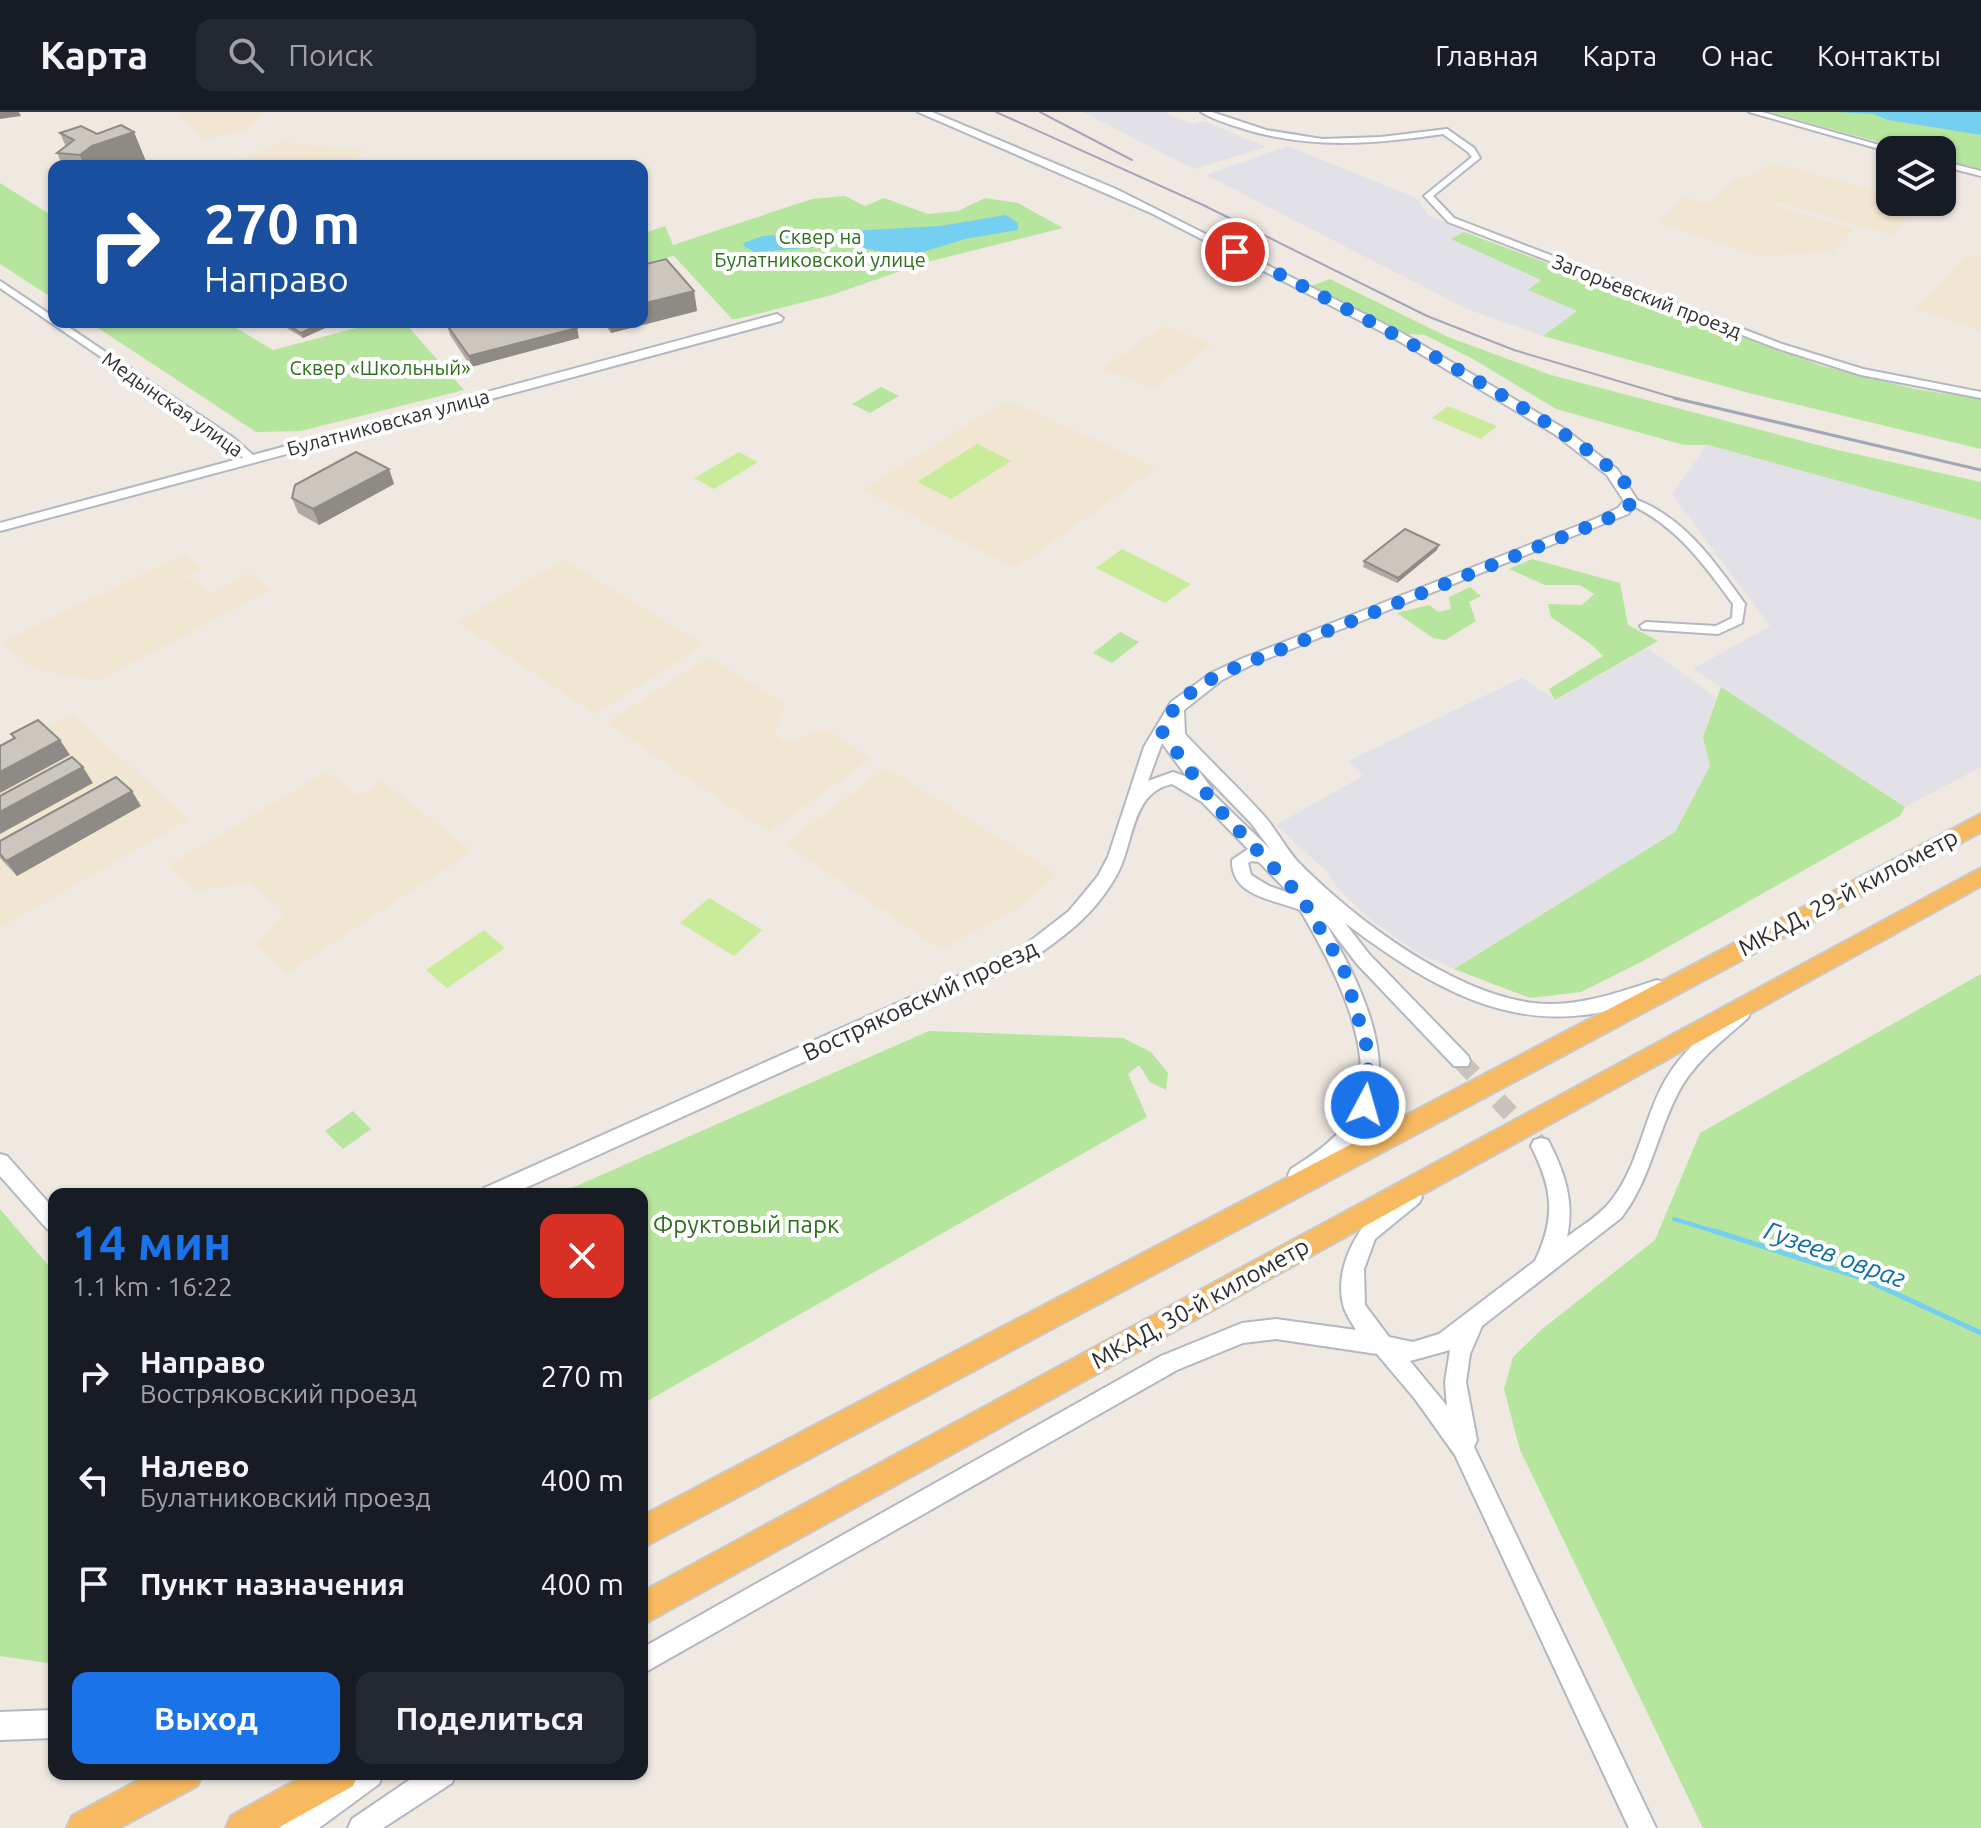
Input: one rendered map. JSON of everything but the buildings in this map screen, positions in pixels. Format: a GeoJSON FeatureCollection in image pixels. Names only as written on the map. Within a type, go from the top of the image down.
{"type":"FeatureCollection","features":[{"type":"Feature","properties":{"kind":"highway","name":"МКАД, 29-й километр"},"geometry":{"type":"LineString","coordinates":[[1715,962],[1981,822]]}},
{"type":"Feature","properties":{"kind":"highway","name":"МКАД, 29-й километр"},"geometry":{"type":"LineString","coordinates":[[1758,998],[1981,876]]}},
{"type":"Feature","properties":{"kind":"highway"},"geometry":{"type":"LineString","coordinates":[[648,1530],[1715,962]]}},
{"type":"Feature","properties":{"kind":"highway","name":"МКАД, 30-й километр"},"geometry":{"type":"LineString","coordinates":[[648,1606],[1758,998]]}},
{"type":"Feature","properties":{"kind":"highway"},"geometry":{"type":"LineString","coordinates":[[84,1828],[174,1780]]}},
{"type":"Feature","properties":{"kind":"highway"},"geometry":{"type":"LineString","coordinates":[[243,1828],[330,1780]]}},
{"type":"Feature","properties":{"kind":"main road"},"geometry":{"type":"LineString","coordinates":[[0,1726],[48,1724]]}},
{"type":"Feature","properties":{"kind":"main road"},"geometry":{"type":"LineString","coordinates":[[295,1828],[361,1780]]}},
{"type":"Feature","properties":{"kind":"street"},"geometry":{"type":"LineString","coordinates":[[923,112],[1123,196],[1399,335],[1516,404],[1582,449],[1625,483],[1627,506],[1646,506],[1666,517],[1685,535],[1739,604],[1738,620],[1718,630],[1646,626]]}},
{"type":"Feature","properties":{"kind":"street","name":"Загорьевский проезд"},"geometry":{"type":"LineString","coordinates":[[1205,112],[1263,134],[1318,141],[1375,141],[1444,131],[1471,150],[1476,158],[1428,196],[1451,220],[1779,346],[1861,372],[1981,395]]}},
{"type":"Feature","properties":{"kind":"street"},"geometry":{"type":"LineString","coordinates":[[1753,112],[1876,145]]}},
{"type":"Feature","properties":{"kind":"street"},"geometry":{"type":"LineString","coordinates":[[1956,167],[1981,174]]}},
{"type":"Feature","properties":{"kind":"street","name":"Медынская улица"},"geometry":{"type":"LineString","coordinates":[[0,284],[48,317]]}},
{"type":"Feature","properties":{"kind":"street","name":"Булатниковская улица"},"geometry":{"type":"LineString","coordinates":[[0,527],[777,318]]}},
{"type":"Feature","properties":{"kind":"street","name":"Медынская улица"},"geometry":{"type":"LineString","coordinates":[[64,328],[231,441],[251,459]]}},
{"type":"Feature","properties":{"kind":"street","name":"Востряковский проезд"},"geometry":{"type":"LineString","coordinates":[[504,1188],[959,986],[1033,950],[1063,928],[1111,869],[1132,804],[1161,738],[1176,706],[1190,692],[1222,673],[1627,506]]}},
{"type":"Feature","properties":{"kind":"street"},"geometry":{"type":"LineString","coordinates":[[1176,706],[1177,735],[1268,832],[1284,858],[1351,944]]}},
{"type":"Feature","properties":{"kind":"street"},"geometry":{"type":"LineString","coordinates":[[1161,738],[1180,746],[1198,759]]}},
{"type":"Feature","properties":{"kind":"street"},"geometry":{"type":"LineString","coordinates":[[1161,738],[1214,804],[1304,903],[1343,967],[1360,1020],[1369,1065],[1365,1105],[1345,1140],[1225,1223]]}},
{"type":"Feature","properties":{"kind":"street"},"geometry":{"type":"LineString","coordinates":[[1132,804],[1158,781],[1173,778],[1214,804]]}},
{"type":"Feature","properties":{"kind":"street"},"geometry":{"type":"LineString","coordinates":[[1284,858],[1262,854],[1240,860],[1240,876],[1256,888],[1304,903],[1321,914],[1461,1061]]}},
{"type":"Feature","properties":{"kind":"street"},"geometry":{"type":"LineString","coordinates":[[1300,875],[1389,946],[1486,996],[1529,1010],[1581,1010],[1609,1004],[1715,962]]}},
{"type":"Feature","properties":{"kind":"street"},"geometry":{"type":"LineString","coordinates":[[648,1659],[1169,1363],[1211,1344],[1242,1333],[1276,1329],[1346,1338],[1413,1352],[1428,1350],[1445,1342],[1591,1232],[1629,1196],[1668,1094],[1684,1067],[1758,998]]}},
{"type":"Feature","properties":{"kind":"street"},"geometry":{"type":"LineString","coordinates":[[1501,1138],[1400,1205],[1367,1234],[1354,1269],[1354,1306],[1383,1346],[1446,1420],[1484,1488],[1643,1828]]}},
{"type":"Feature","properties":{"kind":"street"},"geometry":{"type":"LineString","coordinates":[[1525,1282],[1549,1256],[1560,1229],[1559,1185],[1555,1169],[1541,1146]]}},
{"type":"Feature","properties":{"kind":"street"},"geometry":{"type":"LineString","coordinates":[[0,1162],[48,1216]]}},
{"type":"Feature","properties":{"kind":"street"},"geometry":{"type":"LineString","coordinates":[[1482,1316],[1462,1342],[1454,1387],[1457,1411],[1484,1488]]}},
{"type":"Feature","properties":{"kind":"street"},"geometry":{"type":"LineString","coordinates":[[361,1828],[433,1780]]}},
{"type":"Feature","properties":{"kind":"shaded area"},"geometry":{"type":"Polygon","coordinates":[[[179,112],[264,112],[247,130],[204,139],[179,112]]]}},
{"type":"Feature","properties":{"kind":"shaded area"},"geometry":{"type":"Polygon","coordinates":[[[1083,112],[1164,112],[1193,124],[1204,121],[1266,147],[1194,169],[1083,112]]]}},
{"type":"Feature","properties":{"kind":"shaded area"},"geometry":{"type":"Polygon","coordinates":[[[283,142],[366,151],[355,160],[238,160],[283,142]]]}},
{"type":"Feature","properties":{"kind":"shaded area"},"geometry":{"type":"Polygon","coordinates":[[[1288,146],[1418,199],[1427,214],[1464,232],[1452,239],[1542,281],[1529,290],[1577,311],[1543,336],[1467,309],[1206,175],[1288,146]]]}},
{"type":"Feature","properties":{"kind":"shaded area"},"geometry":{"type":"Polygon","coordinates":[[[1770,162],[1876,191],[1876,216],[1908,216],[1891,235],[1777,202],[1773,205],[1854,229],[1833,252],[1759,256],[1660,223],[1685,197],[1707,204],[1737,178],[1759,174],[1770,162]]]}},
{"type":"Feature","properties":{"kind":"shaded area"},"geometry":{"type":"Polygon","coordinates":[[[1981,256],[1981,330],[1916,309],[1965,257],[1981,256]]]}},
{"type":"Feature","properties":{"kind":"shaded area"},"geometry":{"type":"Polygon","coordinates":[[[1163,326],[1212,344],[1154,388],[1103,369],[1163,326]]]}},
{"type":"Feature","properties":{"kind":"shaded area"},"geometry":{"type":"Polygon","coordinates":[[[1007,400],[1156,468],[1015,568],[863,490],[1007,400]]]}},
{"type":"Feature","properties":{"kind":"shaded area"},"geometry":{"type":"Polygon","coordinates":[[[1707,445],[1981,520],[1981,767],[1905,807],[1693,669],[1770,626],[1672,494],[1707,445]]]}},
{"type":"Feature","properties":{"kind":"shaded area"},"geometry":{"type":"Polygon","coordinates":[[[184,554],[202,568],[186,576],[209,594],[249,573],[272,590],[98,680],[34,669],[3,642],[184,554]]]}},
{"type":"Feature","properties":{"kind":"shaded area"},"geometry":{"type":"Polygon","coordinates":[[[564,560],[703,645],[595,714],[457,622],[564,560]]]}},
{"type":"Feature","properties":{"kind":"shaded area"},"geometry":{"type":"Polygon","coordinates":[[[1648,648],[1716,698],[1703,737],[1710,766],[1675,832],[1454,969],[1418,953],[1371,920],[1340,891],[1326,871],[1276,825],[1363,776],[1348,761],[1522,678],[1556,700],[1648,648]]]}},
{"type":"Feature","properties":{"kind":"shaded area"},"geometry":{"type":"Polygon","coordinates":[[[709,657],[785,705],[774,734],[787,743],[825,729],[871,758],[769,832],[607,723],[709,657]]]}},
{"type":"Feature","properties":{"kind":"shaded area"},"geometry":{"type":"Polygon","coordinates":[[[72,715],[189,819],[0,928],[0,752],[72,715]]]}},
{"type":"Feature","properties":{"kind":"shaded area"},"geometry":{"type":"Polygon","coordinates":[[[886,768],[1057,874],[1020,907],[941,949],[785,844],[886,768]]]}},
{"type":"Feature","properties":{"kind":"shaded area"},"geometry":{"type":"Polygon","coordinates":[[[327,771],[359,796],[382,781],[472,851],[287,973],[256,945],[285,912],[249,882],[196,891],[168,866],[327,771]]]}},
{"type":"Feature","properties":{"kind":"green space"},"geometry":{"type":"Polygon","coordinates":[[[1770,112],[1981,112],[1981,169],[1956,163],[1956,136],[1876,136],[1876,141],[1770,112]]]}},
{"type":"Feature","properties":{"kind":"green space"},"geometry":{"type":"Polygon","coordinates":[[[0,183],[48,213],[48,295],[0,264],[0,183]]]}},
{"type":"Feature","properties":{"kind":"green space","name":"Сквер на Булатниковской улице"},"geometry":{"type":"Polygon","coordinates":[[[845,196],[865,206],[884,198],[928,214],[958,211],[985,198],[1018,203],[1063,228],[923,263],[832,295],[737,319],[732,319],[674,256],[648,262],[648,232],[665,226],[673,245],[812,199],[845,196]]]}},
{"type":"Feature","properties":{"kind":"green space"},"geometry":{"type":"Polygon","coordinates":[[[1464,232],[1822,366],[1915,389],[1981,399],[1981,449],[1749,393],[1543,336],[1577,311],[1528,290],[1541,280],[1451,239],[1464,232]]]}},
{"type":"Feature","properties":{"kind":"green space"},"geometry":{"type":"Polygon","coordinates":[[[1330,279],[1448,337],[1551,375],[1833,449],[1981,482],[1981,520],[1708,445],[1684,445],[1556,409],[1473,359],[1425,335],[1408,334],[1311,286],[1330,279]]]}},
{"type":"Feature","properties":{"kind":"green space","name":"Сквер «Школьный»"},"geometry":{"type":"Polygon","coordinates":[[[98,328],[236,328],[273,350],[356,328],[409,328],[464,390],[301,431],[256,432],[98,328]]]}},
{"type":"Feature","properties":{"kind":"green space"},"geometry":{"type":"Polygon","coordinates":[[[881,387],[899,396],[870,413],[852,404],[881,387]]]}},
{"type":"Feature","properties":{"kind":"green space"},"geometry":{"type":"Polygon","coordinates":[[[1448,406],[1497,426],[1481,439],[1432,418],[1448,406]]]}},
{"type":"Feature","properties":{"kind":"green space"},"geometry":{"type":"Polygon","coordinates":[[[977,444],[1011,461],[951,499],[917,482],[977,444]]]}},
{"type":"Feature","properties":{"kind":"green space"},"geometry":{"type":"Polygon","coordinates":[[[739,452],[758,462],[714,489],[694,478],[739,452]]]}},
{"type":"Feature","properties":{"kind":"green space"},"geometry":{"type":"Polygon","coordinates":[[[1122,549],[1191,584],[1165,603],[1096,568],[1122,549]]]}},
{"type":"Feature","properties":{"kind":"green space"},"geometry":{"type":"Polygon","coordinates":[[[1532,559],[1620,583],[1628,625],[1658,641],[1555,700],[1549,689],[1603,656],[1551,617],[1548,604],[1582,605],[1594,594],[1580,585],[1545,585],[1509,569],[1532,559]]]}},
{"type":"Feature","properties":{"kind":"green space"},"geometry":{"type":"Polygon","coordinates":[[[1470,587],[1481,596],[1469,602],[1476,621],[1445,640],[1433,638],[1397,613],[1429,605],[1438,612],[1451,609],[1449,597],[1470,587]]]}},
{"type":"Feature","properties":{"kind":"green space"},"geometry":{"type":"Polygon","coordinates":[[[1120,632],[1139,642],[1112,663],[1093,653],[1120,632]]]}},
{"type":"Feature","properties":{"kind":"green space"},"geometry":{"type":"Polygon","coordinates":[[[1721,687],[1905,807],[1900,816],[1641,962],[1581,992],[1530,998],[1454,969],[1675,832],[1710,766],[1703,737],[1721,687]]]}},
{"type":"Feature","properties":{"kind":"green space"},"geometry":{"type":"Polygon","coordinates":[[[709,898],[762,930],[734,956],[680,923],[709,898]]]}},
{"type":"Feature","properties":{"kind":"green space"},"geometry":{"type":"Polygon","coordinates":[[[484,930],[505,948],[447,988],[426,970],[484,930]]]}},
{"type":"Feature","properties":{"kind":"green space"},"geometry":{"type":"Polygon","coordinates":[[[1981,974],[1981,1828],[1703,1828],[1520,1450],[1504,1389],[1513,1357],[1541,1330],[1655,1240],[1700,1133],[1981,974]]]}},
{"type":"Feature","properties":{"kind":"green space","name":"Фруктовый парк"},"geometry":{"type":"Polygon","coordinates":[[[929,1031],[1123,1038],[1151,1052],[1168,1073],[1166,1090],[1150,1082],[1139,1065],[1128,1074],[1147,1117],[648,1401],[648,1188],[572,1188],[929,1031]]]}},
{"type":"Feature","properties":{"kind":"green space"},"geometry":{"type":"Polygon","coordinates":[[[353,1111],[371,1129],[343,1149],[325,1131],[353,1111]]]}},
{"type":"Feature","properties":{"kind":"green space"},"geometry":{"type":"Polygon","coordinates":[[[0,1209],[48,1265],[48,1663],[0,1656],[0,1209]]]}},
{"type":"Feature","properties":{"kind":"water"},"geometry":{"type":"Polygon","coordinates":[[[1836,112],[1981,112],[1981,135],[1888,120],[1873,114],[1836,112]]]}},
{"type":"Feature","properties":{"kind":"water"},"geometry":{"type":"Polygon","coordinates":[[[1006,215],[1018,223],[1018,230],[965,239],[917,254],[843,245],[755,252],[743,243],[763,236],[940,226],[1006,215]]]}},
{"type":"Feature","properties":{"kind":"waterway","name":"Гузеев овраг"},"geometry":{"type":"LineString","coordinates":[[1674,1219],[1720,1233]]}},
{"type":"Feature","properties":{"kind":"waterway","name":"Гузеев овраг"},"geometry":{"type":"LineString","coordinates":[[1714,1231],[1862,1278],[1981,1333]]}},
{"type":"Feature","properties":{"kind":"tunnel"},"geometry":{"type":"LineString","coordinates":[[1461,1061],[1541,1146]]}},
{"type":"Feature","properties":{"kind":"railway"},"geometry":{"type":"LineString","coordinates":[[996,112],[1203,205],[1427,316],[1514,350],[1680,399]]}},
{"type":"Feature","properties":{"kind":"railway"},"geometry":{"type":"LineString","coordinates":[[1040,112],[1132,160]]}},
{"type":"Feature","properties":{"kind":"railway"},"geometry":{"type":"LineString","coordinates":[[1674,398],[1680,399]]}},
{"type":"Feature","properties":{"kind":"railway"},"geometry":{"type":"LineString","coordinates":[[1680,399],[1981,470]]}},
{"type":"Feature","properties":{"kind":"route"},"geometry":{"type":"LineString","coordinates":[[1235,252],[1347,307],[1483,384],[1541,420],[1609,469],[1632,494],[1623,511],[1600,522],[1373,610],[1222,673],[1179,702],[1161,730],[1167,743],[1214,804],[1301,897],[1343,967],[1366,1044],[1369,1084],[1365,1105]]}}]}
